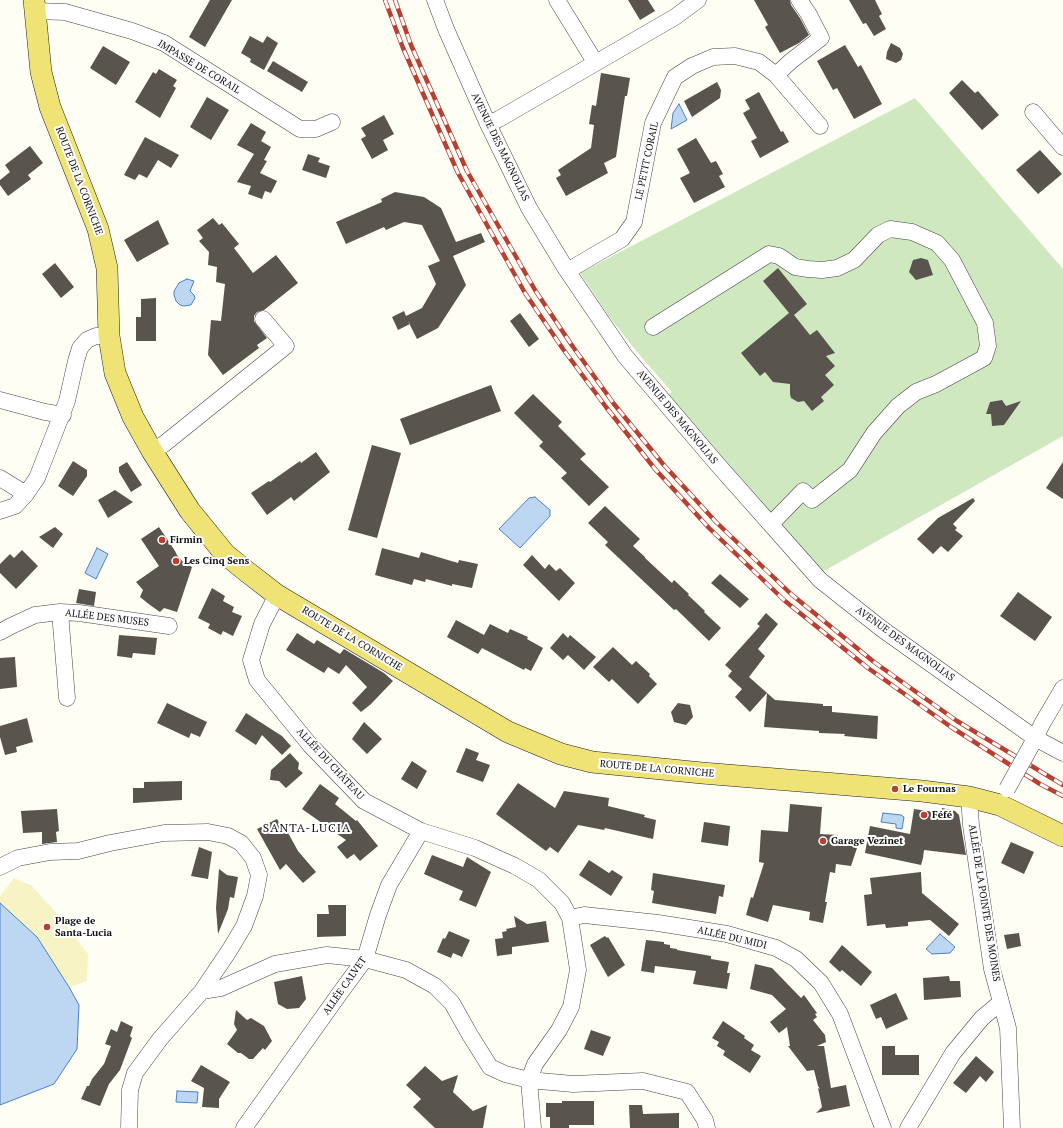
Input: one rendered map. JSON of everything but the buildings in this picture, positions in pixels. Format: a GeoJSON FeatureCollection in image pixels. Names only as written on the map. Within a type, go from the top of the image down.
{"type":"FeatureCollection","features":[{"type":"Feature","properties":{"kind":"main road","name":"ROUTE DE LA CORNICHE"},"geometry":{"type":"LineString","coordinates":[[35,6],[41,72],[50,107],[98,229],[107,268],[109,336],[115,373],[133,417],[152,451],[190,511],[225,554],[277,595],[508,732],[561,754],[592,762],[702,773],[922,791],[968,797],[1004,797],[1032,820],[1063,836]]}},
{"type":"Feature","properties":{"kind":"street","name":"AVENUE DES MAGNOLIAS"},"geometry":{"type":"LineString","coordinates":[[435,0],[446,29],[488,124],[529,208],[566,269],[626,356],[718,465],[820,580],[882,629],[1033,742],[1063,753]]}},
{"type":"Feature","properties":{"kind":"street"},"geometry":{"type":"LineString","coordinates":[[557,0],[595,62]]}},
{"type":"Feature","properties":{"kind":"street"},"geometry":{"type":"LineString","coordinates":[[488,124],[674,17],[698,0]]}},
{"type":"Feature","properties":{"kind":"street"},"geometry":{"type":"LineString","coordinates":[[776,75],[791,61],[821,38],[799,0]]}},
{"type":"Feature","properties":{"kind":"street","name":"IMPASSE DE CORAIL"},"geometry":{"type":"LineString","coordinates":[[35,6],[64,12],[132,31],[164,44],[300,128],[316,129],[332,122]]}},
{"type":"Feature","properties":{"kind":"street","name":"LE PETIT CORAIL"},"geometry":{"type":"LineString","coordinates":[[566,269],[574,267],[622,239],[634,222],[653,123],[675,77],[692,66],[713,57],[735,56],[759,62],[776,75],[820,126]]}},
{"type":"Feature","properties":{"kind":"street"},"geometry":{"type":"LineString","coordinates":[[1033,112],[1063,147]]}},
{"type":"Feature","properties":{"kind":"street"},"geometry":{"type":"LineString","coordinates":[[653,326],[770,254],[779,256],[795,267],[808,270],[837,268],[854,260],[878,235],[890,229],[912,232],[938,243],[952,260],[985,324],[988,346],[984,358],[936,384],[916,392],[898,406],[874,433],[850,470],[812,500],[804,492],[771,524]]}},
{"type":"Feature","properties":{"kind":"street"},"geometry":{"type":"LineString","coordinates":[[152,451],[164,444],[286,346],[264,319]]}},
{"type":"Feature","properties":{"kind":"street"},"geometry":{"type":"LineString","coordinates":[[0,511],[15,506],[26,494],[37,478],[68,401],[80,348],[87,340],[96,336],[109,336]]}},
{"type":"Feature","properties":{"kind":"street"},"geometry":{"type":"LineString","coordinates":[[0,400],[44,412],[63,415]]}},
{"type":"Feature","properties":{"kind":"street"},"geometry":{"type":"LineString","coordinates":[[0,478],[26,494]]}},
{"type":"Feature","properties":{"kind":"street","name":"ALLÉE DU CHÂTEAU"},"geometry":{"type":"LineString","coordinates":[[277,595],[262,624],[252,660],[257,680],[310,745],[364,800],[421,831],[475,848],[515,866],[539,880],[562,903],[570,918],[578,970],[571,1007],[559,1030],[535,1064],[529,1080],[533,1128]]}},
{"type":"Feature","properties":{"kind":"street"},"geometry":{"type":"LineString","coordinates":[[60,612],[67,698]]}},
{"type":"Feature","properties":{"kind":"street","name":"ALLÉE DES MUSES"},"geometry":{"type":"LineString","coordinates":[[0,632],[35,615],[60,612],[87,614],[169,626]]}},
{"type":"Feature","properties":{"kind":"street"},"geometry":{"type":"LineString","coordinates":[[1004,797],[1042,724],[1063,688]]}},
{"type":"Feature","properties":{"kind":"street","name":"ALLÉE DE LA POINTE DES MOINES"},"geometry":{"type":"LineString","coordinates":[[968,797],[992,969],[1008,1028],[1012,1128]]}},
{"type":"Feature","properties":{"kind":"street","name":"ALLÉE CALVET"},"geometry":{"type":"LineString","coordinates":[[244,1128],[365,959],[378,915],[389,885],[421,831]]}},
{"type":"Feature","properties":{"kind":"street"},"geometry":{"type":"LineString","coordinates":[[0,867],[18,858],[50,852],[78,851],[110,843],[164,833],[208,832],[228,836],[241,843],[253,858],[258,875],[255,896],[244,926],[202,991],[160,1039],[135,1073],[130,1090],[129,1128]]}},
{"type":"Feature","properties":{"kind":"street","name":"ALLÉE DU MIDI"},"geometry":{"type":"LineString","coordinates":[[570,918],[584,915],[650,922],[727,934],[776,948],[796,959],[821,983],[840,1014],[883,1128]]}},
{"type":"Feature","properties":{"kind":"street"},"geometry":{"type":"LineString","coordinates":[[202,991],[221,988],[275,964],[327,955],[365,959],[406,970],[434,986],[452,1003],[490,1066],[504,1074],[529,1080],[573,1084],[643,1081],[687,1092],[705,1120],[707,1128]]}},
{"type":"Feature","properties":{"kind":"street"},"geometry":{"type":"LineString","coordinates":[[908,1128],[953,1053],[982,1018],[1001,1002]]}},
{"type":"Feature","properties":{"kind":"green space"},"geometry":{"type":"Polygon","coordinates":[[[915,98],[1063,269],[1063,436],[824,571],[801,552],[667,395],[672,392],[637,352],[608,315],[580,273],[915,98]]]}},
{"type":"Feature","properties":{"kind":"sand","name":"Plage de Santa-Lucia"},"geometry":{"type":"Polygon","coordinates":[[[14,878],[32,886],[61,918],[88,954],[87,981],[69,987],[37,937],[0,903],[0,896],[14,878]]]}},
{"type":"Feature","properties":{"kind":"water"},"geometry":{"type":"Polygon","coordinates":[[[679,104],[687,120],[671,129],[673,113],[679,104]]]}},
{"type":"Feature","properties":{"kind":"water"},"geometry":{"type":"Polygon","coordinates":[[[187,279],[194,281],[190,291],[195,298],[191,305],[184,306],[180,305],[176,301],[174,291],[179,283],[187,279]]]}},
{"type":"Feature","properties":{"kind":"water"},"geometry":{"type":"Polygon","coordinates":[[[535,497],[550,510],[550,516],[520,548],[499,529],[529,498],[535,497]]]}},
{"type":"Feature","properties":{"kind":"water"},"geometry":{"type":"Polygon","coordinates":[[[97,548],[108,554],[96,579],[85,573],[97,548]]]}},
{"type":"Feature","properties":{"kind":"water"},"geometry":{"type":"Polygon","coordinates":[[[883,813],[901,815],[904,817],[902,829],[896,828],[896,824],[881,822],[883,813]]]}},
{"type":"Feature","properties":{"kind":"water"},"geometry":{"type":"Polygon","coordinates":[[[0,903],[37,937],[79,1005],[77,1049],[54,1084],[0,1105],[0,903]]]}},
{"type":"Feature","properties":{"kind":"water"},"geometry":{"type":"Polygon","coordinates":[[[940,934],[955,947],[950,953],[932,954],[926,949],[940,934]]]}},
{"type":"Feature","properties":{"kind":"water"},"geometry":{"type":"Polygon","coordinates":[[[177,1091],[198,1092],[197,1103],[176,1102],[177,1091]]]}},
{"type":"Feature","properties":{"kind":"railway"},"geometry":{"type":"LineString","coordinates":[[385,0],[403,48],[458,173],[525,293],[563,349],[655,469],[709,528],[785,601],[868,668],[951,727],[1040,784],[1063,796]]}},
{"type":"Feature","properties":{"kind":"railway"},"geometry":{"type":"LineString","coordinates":[[395,0],[411,45],[467,171],[535,290],[614,404],[663,464],[716,522],[791,594],[874,662],[957,721],[1063,785]]}},
{"type":"Feature","properties":{"kind":"place","name":"Firmin"},"geometry":{"type":"Point","coordinates":[162,540]}},
{"type":"Feature","properties":{"kind":"place","name":"Les Cinq Sens"},"geometry":{"type":"Point","coordinates":[176,561]}},
{"type":"Feature","properties":{"kind":"place","name":"Le Fournas"},"geometry":{"type":"Point","coordinates":[895,789]}},
{"type":"Feature","properties":{"kind":"place","name":"Féfé"},"geometry":{"type":"Point","coordinates":[924,815]}},
{"type":"Feature","properties":{"kind":"place","name":"Garage Vezinet"},"geometry":{"type":"Point","coordinates":[823,841]}},
{"type":"Feature","properties":{"kind":"place","name":"Plage de Santa-Lucia"},"geometry":{"type":"Point","coordinates":[47,927]}},
{"type":"Feature","properties":{"kind":"district","name":"SANTA-LUCIA"},"geometry":{"type":"Point","coordinates":[307,829]}}]}
